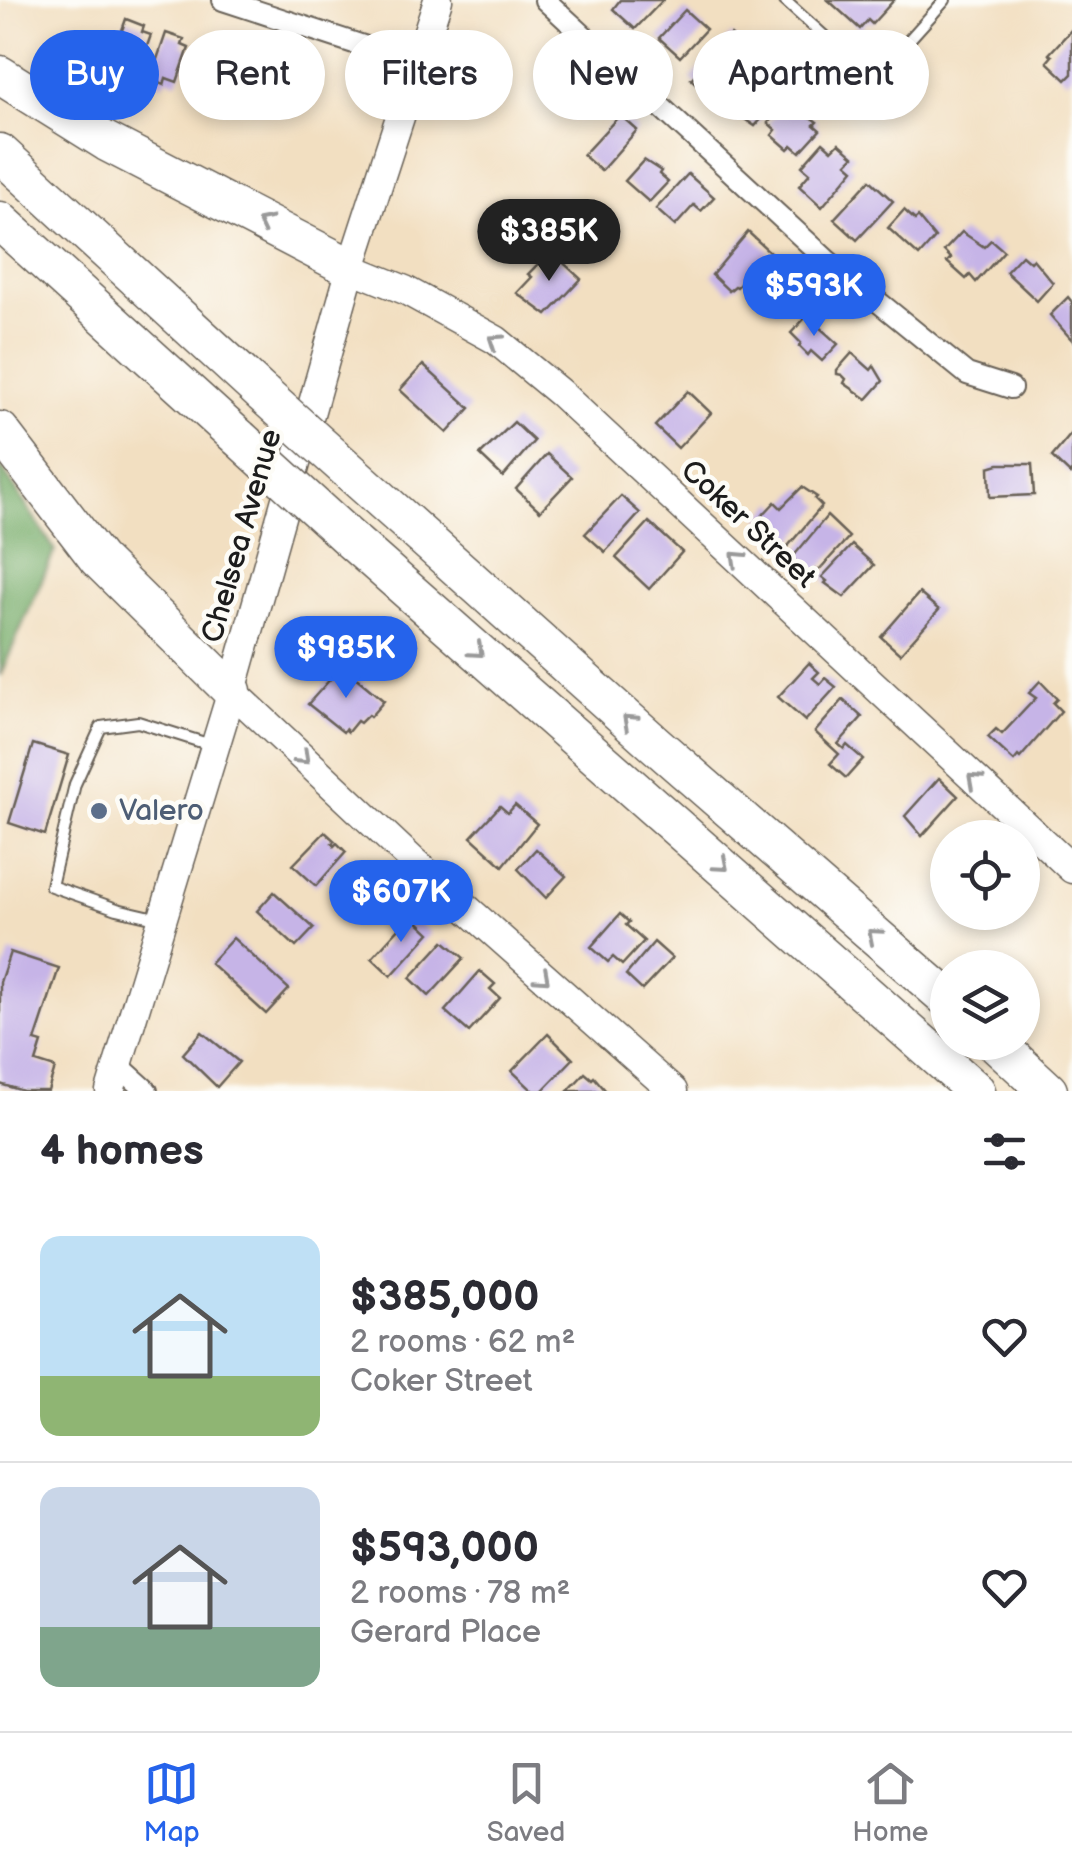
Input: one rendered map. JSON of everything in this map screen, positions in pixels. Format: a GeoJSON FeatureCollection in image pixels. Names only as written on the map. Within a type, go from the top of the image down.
{"type":"FeatureCollection","features":[{"type":"Feature","properties":{"kind":"highway"},"geometry":{"type":"LineString","coordinates":[[0,75],[107,142],[351,268]]}},
{"type":"Feature","properties":{"kind":"highway"},"geometry":{"type":"LineString","coordinates":[[0,153],[376,495],[930,983]]}},
{"type":"Feature","properties":{"kind":"highway"},"geometry":{"type":"LineString","coordinates":[[0,221],[351,540],[976,1091]]}},
{"type":"Feature","properties":{"kind":"highway"},"geometry":{"type":"LineString","coordinates":[[0,431],[98,559],[232,692]]}},
{"type":"Feature","properties":{"kind":"highway"},"geometry":{"type":"LineString","coordinates":[[1014,1060],[1048,1091]]}},
{"type":"Feature","properties":{"kind":"main road","name":"Chelsea Avenue"},"geometry":{"type":"LineString","coordinates":[[429,30],[438,0]]}},
{"type":"Feature","properties":{"kind":"main road","name":"Chelsea Avenue"},"geometry":{"type":"LineString","coordinates":[[114,1078],[232,692],[351,268],[400,120]]}},
{"type":"Feature","properties":{"kind":"main road","name":"Coker Street"},"geometry":{"type":"LineString","coordinates":[[351,268],[404,290],[496,340],[560,393],[1072,869]]}},
{"type":"Feature","properties":{"kind":"main road"},"geometry":{"type":"LineString","coordinates":[[232,692],[412,860],[673,1091]]}},
{"type":"Feature","properties":{"kind":"street"},"geometry":{"type":"LineString","coordinates":[[222,0],[345,40]]}},
{"type":"Feature","properties":{"kind":"street"},"geometry":{"type":"LineString","coordinates":[[545,0],[828,261],[967,374],[1010,388]]}},
{"type":"Feature","properties":{"kind":"street"},"geometry":{"type":"LineString","coordinates":[[114,1078],[147,1091]]}},
{"type":"Feature","properties":{"kind":"lane"},"geometry":{"type":"LineString","coordinates":[[784,0],[873,80],[945,0]]}},
{"type":"Feature","properties":{"kind":"lane"},"geometry":{"type":"LineString","coordinates":[[162,920],[51,886],[74,784],[101,727],[138,722],[215,746]]}},
{"type":"Feature","properties":{"kind":"green space"},"geometry":{"type":"Polygon","coordinates":[[[0,465],[55,550],[0,676],[0,465]]]}},
{"type":"Feature","properties":{"kind":"building"},"geometry":{"type":"Polygon","coordinates":[[[620,0],[663,0],[635,29],[613,9],[620,0]]]}},
{"type":"Feature","properties":{"kind":"building"},"geometry":{"type":"Polygon","coordinates":[[[828,0],[894,0],[872,24],[868,20],[860,29],[828,0]]]}},
{"type":"Feature","properties":{"kind":"building"},"geometry":{"type":"Polygon","coordinates":[[[685,10],[706,29],[693,30],[693,43],[680,57],[673,51],[673,30],[666,30],[685,10]]]}},
{"type":"Feature","properties":{"kind":"building"},"geometry":{"type":"Polygon","coordinates":[[[126,19],[144,26],[143,30],[122,30],[126,19]]]}},
{"type":"Feature","properties":{"kind":"building"},"geometry":{"type":"Polygon","coordinates":[[[1072,29],[1072,74],[1066,80],[1047,62],[1052,56],[1049,54],[1072,29]]]}},
{"type":"Feature","properties":{"kind":"building"},"geometry":{"type":"Polygon","coordinates":[[[166,33],[179,37],[177,82],[166,78],[164,85],[159,83],[159,54],[166,33]]]}},
{"type":"Feature","properties":{"kind":"building"},"geometry":{"type":"Polygon","coordinates":[[[615,120],[626,120],[637,130],[601,171],[583,155],[615,120]]]}},
{"type":"Feature","properties":{"kind":"building"},"geometry":{"type":"Polygon","coordinates":[[[814,120],[820,130],[800,152],[792,145],[788,149],[772,135],[776,130],[768,123],[814,120]]]}},
{"type":"Feature","properties":{"kind":"building"},"geometry":{"type":"Polygon","coordinates":[[[823,142],[832,150],[839,143],[854,156],[847,163],[854,169],[822,207],[799,186],[810,173],[802,166],[823,142]]]}},
{"type":"Feature","properties":{"kind":"building"},"geometry":{"type":"Polygon","coordinates":[[[644,160],[661,171],[659,174],[668,182],[649,202],[625,181],[644,160]]]}},
{"type":"Feature","properties":{"kind":"building"},"geometry":{"type":"Polygon","coordinates":[[[688,174],[714,197],[701,211],[694,205],[675,226],[656,209],[688,174]]]}},
{"type":"Feature","properties":{"kind":"building"},"geometry":{"type":"Polygon","coordinates":[[[870,180],[893,201],[857,240],[834,219],[870,180]]]}},
{"type":"Feature","properties":{"kind":"building"},"geometry":{"type":"Polygon","coordinates":[[[904,210],[915,220],[918,217],[935,238],[919,256],[888,228],[904,210]]]}},
{"type":"Feature","properties":{"kind":"building"},"geometry":{"type":"Polygon","coordinates":[[[748,232],[770,252],[729,291],[712,275],[748,232]]]}},
{"type":"Feature","properties":{"kind":"building"},"geometry":{"type":"Polygon","coordinates":[[[962,232],[984,247],[991,240],[1004,251],[976,282],[970,275],[966,279],[947,262],[951,258],[944,251],[962,232]]]}},
{"type":"Feature","properties":{"kind":"building"},"geometry":{"type":"Polygon","coordinates":[[[554,254],[581,279],[547,315],[517,293],[532,277],[528,274],[554,254]]]}},
{"type":"Feature","properties":{"kind":"building"},"geometry":{"type":"Polygon","coordinates":[[[1022,255],[1030,262],[1033,259],[1053,283],[1037,301],[1006,272],[1022,255]]]}},
{"type":"Feature","properties":{"kind":"building"},"geometry":{"type":"Polygon","coordinates":[[[1068,297],[1072,302],[1072,340],[1050,315],[1068,297]]]}},
{"type":"Feature","properties":{"kind":"building"},"geometry":{"type":"Polygon","coordinates":[[[807,316],[838,344],[822,361],[811,351],[808,355],[791,333],[807,316]]]}},
{"type":"Feature","properties":{"kind":"building"},"geometry":{"type":"Polygon","coordinates":[[[852,353],[871,370],[874,366],[883,381],[867,399],[837,374],[852,353]]]}},
{"type":"Feature","properties":{"kind":"building"},"geometry":{"type":"Polygon","coordinates":[[[423,365],[470,408],[447,433],[400,390],[423,365]]]}},
{"type":"Feature","properties":{"kind":"building"},"geometry":{"type":"Polygon","coordinates":[[[688,391],[711,413],[678,448],[655,426],[688,391]]]}},
{"type":"Feature","properties":{"kind":"building"},"geometry":{"type":"Polygon","coordinates":[[[514,422],[534,441],[503,477],[480,455],[514,422]]]}},
{"type":"Feature","properties":{"kind":"building"},"geometry":{"type":"Polygon","coordinates":[[[1072,433],[1072,471],[1070,474],[1052,457],[1072,433]]]}},
{"type":"Feature","properties":{"kind":"building"},"geometry":{"type":"Polygon","coordinates":[[[547,454],[572,477],[540,511],[516,489],[547,454]]]}},
{"type":"Feature","properties":{"kind":"building"},"geometry":{"type":"Polygon","coordinates":[[[1032,464],[1034,495],[990,497],[989,467],[1032,464]]]}},
{"type":"Feature","properties":{"kind":"building"},"geometry":{"type":"Polygon","coordinates":[[[802,487],[817,497],[822,506],[788,546],[778,547],[763,531],[766,524],[760,518],[775,502],[781,508],[802,487]]]}},
{"type":"Feature","properties":{"kind":"building"},"geometry":{"type":"Polygon","coordinates":[[[621,496],[640,513],[605,552],[585,534],[621,496]]]}},
{"type":"Feature","properties":{"kind":"building"},"geometry":{"type":"Polygon","coordinates":[[[827,516],[849,537],[811,575],[792,558],[827,516]]]}},
{"type":"Feature","properties":{"kind":"building"},"geometry":{"type":"Polygon","coordinates":[[[649,522],[682,552],[649,589],[616,558],[649,522]]]}},
{"type":"Feature","properties":{"kind":"building"},"geometry":{"type":"Polygon","coordinates":[[[852,545],[874,565],[844,597],[822,577],[852,545]]]}},
{"type":"Feature","properties":{"kind":"building"},"geometry":{"type":"Polygon","coordinates":[[[919,593],[939,610],[900,654],[881,637],[919,593]]]}},
{"type":"Feature","properties":{"kind":"building"},"geometry":{"type":"Polygon","coordinates":[[[809,663],[819,672],[813,678],[820,684],[825,678],[836,687],[805,721],[778,697],[809,663]]]}},
{"type":"Feature","properties":{"kind":"building"},"geometry":{"type":"Polygon","coordinates":[[[342,666],[384,701],[348,732],[308,704],[342,666]]]}},
{"type":"Feature","properties":{"kind":"building"},"geometry":{"type":"Polygon","coordinates":[[[1040,681],[1057,699],[1053,703],[1061,711],[1014,761],[988,737],[996,729],[1002,734],[1036,698],[1029,693],[1040,681]]]}},
{"type":"Feature","properties":{"kind":"building"},"geometry":{"type":"Polygon","coordinates":[[[843,700],[862,717],[838,744],[844,749],[847,745],[863,759],[846,778],[830,764],[839,754],[815,732],[843,700]]]}},
{"type":"Feature","properties":{"kind":"building"},"geometry":{"type":"Polygon","coordinates":[[[33,744],[69,755],[45,835],[9,823],[33,744]]]}},
{"type":"Feature","properties":{"kind":"building"},"geometry":{"type":"Polygon","coordinates":[[[939,778],[958,796],[936,820],[930,820],[930,827],[922,836],[905,816],[939,778]]]}},
{"type":"Feature","properties":{"kind":"building"},"geometry":{"type":"Polygon","coordinates":[[[515,805],[537,824],[503,866],[471,837],[500,806],[508,813],[515,805]]]}},
{"type":"Feature","properties":{"kind":"building"},"geometry":{"type":"Polygon","coordinates":[[[325,832],[335,841],[334,846],[337,843],[346,852],[316,886],[293,865],[325,832]]]}},
{"type":"Feature","properties":{"kind":"building"},"geometry":{"type":"Polygon","coordinates":[[[536,849],[566,876],[546,898],[518,869],[536,849]]]}},
{"type":"Feature","properties":{"kind":"building"},"geometry":{"type":"Polygon","coordinates":[[[274,892],[314,928],[296,947],[257,911],[274,892]]]}},
{"type":"Feature","properties":{"kind":"building"},"geometry":{"type":"Polygon","coordinates":[[[620,914],[644,941],[622,965],[613,957],[608,962],[591,947],[620,914]]]}},
{"type":"Feature","properties":{"kind":"building"},"geometry":{"type":"Polygon","coordinates":[[[411,915],[430,933],[391,976],[372,958],[411,915]]]}},
{"type":"Feature","properties":{"kind":"building"},"geometry":{"type":"Polygon","coordinates":[[[233,938],[289,989],[266,1014],[210,963],[233,938]]]}},
{"type":"Feature","properties":{"kind":"building"},"geometry":{"type":"Polygon","coordinates":[[[444,941],[464,958],[429,996],[410,978],[444,941]]]}},
{"type":"Feature","properties":{"kind":"building"},"geometry":{"type":"Polygon","coordinates":[[[654,942],[672,958],[642,990],[626,975],[654,942]]]}},
{"type":"Feature","properties":{"kind":"building"},"geometry":{"type":"Polygon","coordinates":[[[10,952],[59,968],[35,1041],[42,1043],[36,1062],[55,1068],[48,1091],[23,1091],[0,1084],[0,982],[10,952]]]}},
{"type":"Feature","properties":{"kind":"building"},"geometry":{"type":"Polygon","coordinates":[[[480,971],[495,984],[490,989],[500,998],[469,1032],[445,1011],[480,971]]]}},
{"type":"Feature","properties":{"kind":"building"},"geometry":{"type":"Polygon","coordinates":[[[202,1032],[239,1062],[217,1087],[183,1054],[202,1032]]]}},
{"type":"Feature","properties":{"kind":"building"},"geometry":{"type":"Polygon","coordinates":[[[548,1034],[573,1059],[542,1091],[533,1091],[512,1071],[548,1034]]]}},
{"type":"Feature","properties":{"kind":"building"},"geometry":{"type":"Polygon","coordinates":[[[585,1073],[594,1077],[606,1091],[568,1091],[585,1073]]]}},
{"type":"Feature","properties":{"kind":"place","name":"Valero"},"geometry":{"type":"Point","coordinates":[99,811]}}]}
